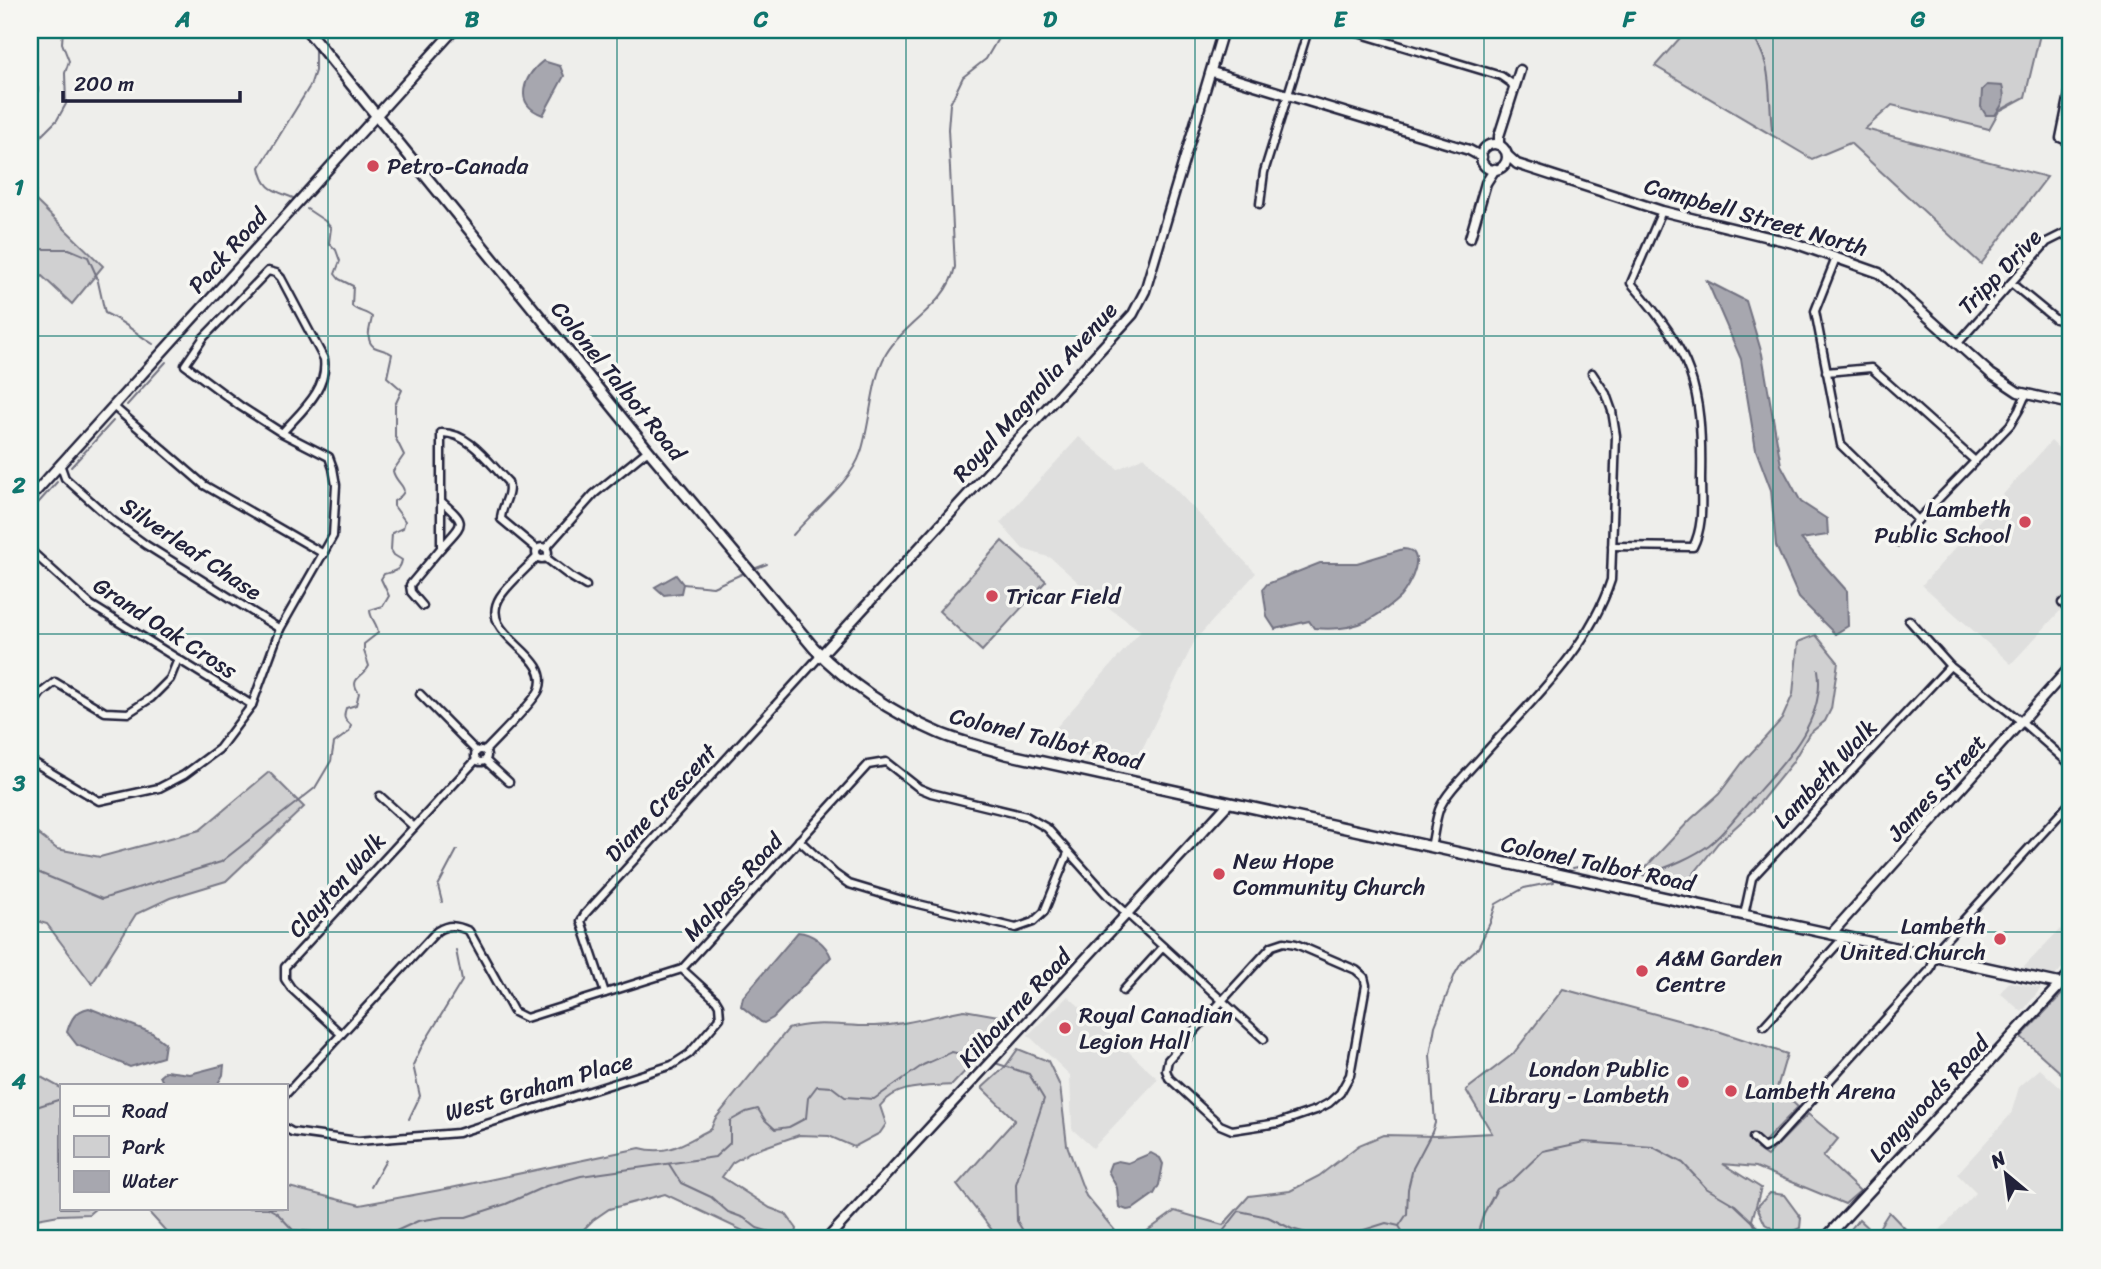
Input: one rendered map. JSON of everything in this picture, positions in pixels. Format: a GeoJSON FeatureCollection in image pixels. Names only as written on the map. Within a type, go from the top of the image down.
{"type":"FeatureCollection","features":[{"type":"Feature","properties":{"kind":"main road","name":"Colonel Talbot Road"},"geometry":{"type":"LineString","coordinates":[[307,30],[648,450],[821,655],[834,668],[878,700],[938,732],[1006,754],[2061,984],[2071,990]]}},
{"type":"Feature","properties":{"kind":"main road","name":"Longwoods Road"},"geometry":{"type":"LineString","coordinates":[[1825,1239],[2071,973]]}},
{"type":"Feature","properties":{"kind":"street","name":"Pack Road"},"geometry":{"type":"LineString","coordinates":[[30,498],[454,30]]}},
{"type":"Feature","properties":{"kind":"street","name":"Royal Magnolia Avenue"},"geometry":{"type":"LineString","coordinates":[[821,655],[1133,314],[1144,291],[1223,30]]}},
{"type":"Feature","properties":{"kind":"street"},"geometry":{"type":"LineString","coordinates":[[1261,204],[1264,172],[1308,30]]}},
{"type":"Feature","properties":{"kind":"street"},"geometry":{"type":"LineString","coordinates":[[1348,30],[1505,79],[1514,88]]}},
{"type":"Feature","properties":{"kind":"street"},"geometry":{"type":"LineString","coordinates":[[1212,72],[1469,150],[1491,146]]}},
{"type":"Feature","properties":{"kind":"street"},"geometry":{"type":"LineString","coordinates":[[1505,79],[1519,73]]}},
{"type":"Feature","properties":{"kind":"street"},"geometry":{"type":"LineString","coordinates":[[1470,238],[1486,183],[1485,166],[1519,73]]}},
{"type":"Feature","properties":{"kind":"street"},"geometry":{"type":"LineString","coordinates":[[2071,84],[2060,138],[2071,143]]}},
{"type":"Feature","properties":{"kind":"street","name":"Campbell Street North"},"geometry":{"type":"LineString","coordinates":[[1491,146],[1504,149],[1517,164],[1662,211],[1797,244],[1880,273],[1991,374],[2018,392],[2071,404]]}},
{"type":"Feature","properties":{"kind":"street"},"geometry":{"type":"LineString","coordinates":[[1486,183],[1507,155]]}},
{"type":"Feature","properties":{"kind":"street","name":"Campbell Street North"},"geometry":{"type":"LineString","coordinates":[[1499,167],[1517,164]]}},
{"type":"Feature","properties":{"kind":"street"},"geometry":{"type":"LineString","coordinates":[[1485,166],[1499,167]]}},
{"type":"Feature","properties":{"kind":"street"},"geometry":{"type":"LineString","coordinates":[[1612,546],[1693,547],[1700,532],[1702,436],[1700,409],[1693,380],[1680,347],[1631,283],[1662,211]]}},
{"type":"Feature","properties":{"kind":"street","name":"Tripp Drive"},"geometry":{"type":"LineString","coordinates":[[1958,343],[2047,242],[2065,233],[2071,235]]}},
{"type":"Feature","properties":{"kind":"street"},"geometry":{"type":"LineString","coordinates":[[1836,258],[1815,310],[1841,445],[1918,520]]}},
{"type":"Feature","properties":{"kind":"street"},"geometry":{"type":"LineString","coordinates":[[30,760],[99,801],[159,788],[184,775],[219,749],[252,705],[280,629],[333,536],[336,485],[334,468],[329,457],[282,433],[185,365],[204,337],[268,271],[281,278],[324,359],[326,371],[323,384],[282,433]]}},
{"type":"Feature","properties":{"kind":"street"},"geometry":{"type":"LineString","coordinates":[[2011,284],[2055,319],[2071,323]]}},
{"type":"Feature","properties":{"kind":"street"},"geometry":{"type":"LineString","coordinates":[[1826,372],[1871,368],[1975,461]]}},
{"type":"Feature","properties":{"kind":"street"},"geometry":{"type":"LineString","coordinates":[[1431,847],[1440,808],[1466,774],[1558,673],[1583,637],[1611,580],[1616,436],[1606,394],[1592,373]]}},
{"type":"Feature","properties":{"kind":"street"},"geometry":{"type":"LineString","coordinates":[[1899,542],[2010,425],[2026,394]]}},
{"type":"Feature","properties":{"kind":"street"},"geometry":{"type":"LineString","coordinates":[[113,406],[204,485],[324,554]]}},
{"type":"Feature","properties":{"kind":"street"},"geometry":{"type":"LineString","coordinates":[[441,548],[441,433],[453,433],[466,440],[508,482],[510,488],[501,519],[541,560],[547,558]]}},
{"type":"Feature","properties":{"kind":"street"},"geometry":{"type":"LineString","coordinates":[[546,548],[594,494],[648,450]]}},
{"type":"Feature","properties":{"kind":"street","name":"Silverleaf Chase"},"geometry":{"type":"LineString","coordinates":[[60,464],[65,478],[113,521],[146,545],[280,629]]}},
{"type":"Feature","properties":{"kind":"street"},"geometry":{"type":"LineString","coordinates":[[423,606],[411,592],[410,585],[460,527],[461,522],[441,501]]}},
{"type":"Feature","properties":{"kind":"street"},"geometry":{"type":"LineString","coordinates":[[509,782],[485,760],[485,751],[539,690],[540,675],[537,667],[502,630],[496,608],[499,598],[541,547],[546,548]]}},
{"type":"Feature","properties":{"kind":"street"},"geometry":{"type":"LineString","coordinates":[[546,548],[547,558]]}},
{"type":"Feature","properties":{"kind":"street","name":"Grand Oak Cross"},"geometry":{"type":"LineString","coordinates":[[30,550],[91,605],[252,705]]}},
{"type":"Feature","properties":{"kind":"street"},"geometry":{"type":"LineString","coordinates":[[547,558],[571,578],[586,586]]}},
{"type":"Feature","properties":{"kind":"street"},"geometry":{"type":"LineString","coordinates":[[2062,603],[2071,611]]}},
{"type":"Feature","properties":{"kind":"street"},"geometry":{"type":"LineString","coordinates":[[1909,620],[1950,666],[2022,722],[2071,765]]}},
{"type":"Feature","properties":{"kind":"street","name":"Diane Crescent"},"geometry":{"type":"LineString","coordinates":[[605,993],[581,921],[584,914],[821,655]]}},
{"type":"Feature","properties":{"kind":"street"},"geometry":{"type":"LineString","coordinates":[[30,709],[41,693],[55,682],[105,712],[128,713],[152,698],[170,679],[178,659]]}},
{"type":"Feature","properties":{"kind":"street","name":"Lambeth Walk"},"geometry":{"type":"LineString","coordinates":[[1744,915],[1752,878],[1950,666]]}},
{"type":"Feature","properties":{"kind":"street","name":"James Street"},"geometry":{"type":"LineString","coordinates":[[1831,934],[2071,666]]}},
{"type":"Feature","properties":{"kind":"street"},"geometry":{"type":"LineString","coordinates":[[420,694],[476,751],[476,760],[485,760]]}},
{"type":"Feature","properties":{"kind":"street"},"geometry":{"type":"LineString","coordinates":[[476,751],[485,751]]}},
{"type":"Feature","properties":{"kind":"street","name":"Clayton Walk"},"geometry":{"type":"LineString","coordinates":[[341,1034],[291,988],[285,978],[285,967],[476,760]]}},
{"type":"Feature","properties":{"kind":"street","name":"Malpass Road"},"geometry":{"type":"LineString","coordinates":[[287,1093],[437,931],[446,925],[469,931],[514,1012],[526,1018],[682,969],[868,765],[886,762],[919,788],[931,793],[1026,816],[1047,828],[1058,837],[1109,897],[1264,1040]]}},
{"type":"Feature","properties":{"kind":"street"},"geometry":{"type":"LineString","coordinates":[[380,796],[414,827]]}},
{"type":"Feature","properties":{"kind":"street"},"geometry":{"type":"LineString","coordinates":[[1753,1138],[1764,1148],[1773,1143],[1930,970],[1938,947],[2071,802]]}},
{"type":"Feature","properties":{"kind":"street","name":"Kilbourne Road"},"geometry":{"type":"LineString","coordinates":[[827,1239],[1229,803]]}},
{"type":"Feature","properties":{"kind":"street"},"geometry":{"type":"LineString","coordinates":[[799,840],[849,884],[889,897],[1016,928],[1033,922],[1044,912],[1069,853]]}},
{"type":"Feature","properties":{"kind":"street"},"geometry":{"type":"LineString","coordinates":[[1764,1026],[1844,937]]}},
{"type":"Feature","properties":{"kind":"street"},"geometry":{"type":"LineString","coordinates":[[1284,942],[1296,944],[1356,970],[1364,977],[1366,985],[1350,1075],[1340,1093],[1317,1110],[1278,1123],[1232,1130],[1220,1125],[1169,1078],[1166,1070],[1168,1060],[1222,1000],[1272,946],[1284,942]]}},
{"type":"Feature","properties":{"kind":"street"},"geometry":{"type":"LineString","coordinates":[[1123,991],[1163,947]]}},
{"type":"Feature","properties":{"kind":"street","name":"West Graham Place"},"geometry":{"type":"LineString","coordinates":[[287,1129],[358,1141],[458,1133],[672,1065],[689,1054],[720,1018],[716,1000],[682,969]]}},
{"type":"Feature","properties":{"kind":"shaded area"},"geometry":{"type":"Polygon","coordinates":[[[1079,437],[1118,469],[1144,457],[1256,573],[1195,640],[1134,766],[1039,747],[1141,631],[1098,600],[1051,558],[1023,549],[1000,523],[1079,437]]]}},
{"type":"Feature","properties":{"kind":"shaded area","name":"Lambeth Public School"},"geometry":{"type":"Polygon","coordinates":[[[2051,441],[2071,460],[2071,599],[2011,664],[1922,585],[2051,441]]]}},
{"type":"Feature","properties":{"kind":"shaded area"},"geometry":{"type":"Polygon","coordinates":[[[2060,929],[2071,939],[2071,958],[2055,976],[2023,968],[2060,929]]]}},
{"type":"Feature","properties":{"kind":"shaded area"},"geometry":{"type":"Polygon","coordinates":[[[2009,982],[2041,988],[2022,1012],[2000,993],[2009,982]]]}},
{"type":"Feature","properties":{"kind":"shaded area"},"geometry":{"type":"Polygon","coordinates":[[[1068,996],[1158,1079],[1093,1148],[1072,1129],[1070,1075],[1028,1035],[1068,996]]]}},
{"type":"Feature","properties":{"kind":"shaded area"},"geometry":{"type":"Polygon","coordinates":[[[2040,1069],[2066,1093],[2071,1088],[2071,1239],[1944,1239],[1940,1230],[1976,1193],[1957,1174],[2011,1114],[2019,1087],[2040,1069]]]}},
{"type":"Feature","properties":{"kind":"green space"},"geometry":{"type":"Polygon","coordinates":[[[1687,30],[2041,30],[2025,97],[1999,111],[1989,129],[1892,105],[1865,129],[2047,177],[1981,264],[1850,143],[1812,159],[1655,66],[1687,30]]]}},
{"type":"Feature","properties":{"kind":"green space"},"geometry":{"type":"Polygon","coordinates":[[[30,86],[38,88],[35,200],[103,266],[72,304],[42,276],[30,281],[30,86]]]}},
{"type":"Feature","properties":{"kind":"green space","name":"Tricar Field"},"geometry":{"type":"Polygon","coordinates":[[[1002,541],[1046,581],[982,651],[939,611],[1002,541]]]}},
{"type":"Feature","properties":{"kind":"green space"},"geometry":{"type":"Polygon","coordinates":[[[1816,635],[1838,662],[1831,709],[1825,721],[1809,734],[1792,763],[1753,811],[1718,843],[1688,881],[1672,883],[1642,875],[1643,870],[1691,819],[1719,794],[1743,762],[1782,719],[1793,694],[1798,642],[1816,635]]]}},
{"type":"Feature","properties":{"kind":"green space"},"geometry":{"type":"Polygon","coordinates":[[[269,772],[304,807],[226,881],[170,898],[136,914],[92,984],[47,924],[30,919],[30,828],[57,849],[100,857],[200,830],[269,772]]]}},
{"type":"Feature","properties":{"kind":"green space"},"geometry":{"type":"Polygon","coordinates":[[[1563,989],[1718,1031],[1787,1054],[1777,1088],[1798,1107],[1757,1149],[1767,1156],[1808,1114],[1838,1139],[1823,1157],[1860,1191],[1845,1204],[1756,1167],[1723,1164],[1761,1188],[1752,1220],[1761,1239],[1557,1239],[1544,1231],[1532,1239],[999,1239],[957,1185],[1015,1120],[982,1088],[1005,1067],[1018,1049],[1048,1061],[1060,1086],[1067,1145],[1086,1196],[1121,1238],[1143,1234],[1175,1211],[1223,1225],[1249,1196],[1290,1191],[1319,1176],[1359,1145],[1383,1135],[1492,1133],[1466,1090],[1513,1054],[1563,989]]]}},
{"type":"Feature","properties":{"kind":"green space"},"geometry":{"type":"Polygon","coordinates":[[[2062,994],[2071,1000],[2071,1082],[2021,1037],[2062,994]]]}},
{"type":"Feature","properties":{"kind":"green space"},"geometry":{"type":"Polygon","coordinates":[[[964,1010],[1015,1019],[952,1085],[903,1090],[887,1099],[880,1106],[886,1124],[880,1133],[854,1147],[829,1136],[799,1135],[750,1152],[732,1163],[722,1177],[770,1208],[786,1214],[797,1229],[795,1239],[758,1238],[665,1194],[609,1209],[581,1232],[545,1239],[173,1239],[147,1210],[287,1210],[287,1187],[360,1205],[640,1148],[668,1149],[711,1129],[715,1119],[788,1029],[820,1024],[863,1026],[908,1022],[964,1010]]]}},
{"type":"Feature","properties":{"kind":"green space"},"geometry":{"type":"Polygon","coordinates":[[[30,1071],[60,1087],[60,1210],[94,1210],[89,1214],[37,1219],[30,1216],[30,1071]]]}},
{"type":"Feature","properties":{"kind":"green space"},"geometry":{"type":"Polygon","coordinates":[[[1770,1193],[1784,1195],[1801,1218],[1800,1228],[1784,1235],[1765,1224],[1757,1207],[1770,1193]]]}},
{"type":"Feature","properties":{"kind":"green space"},"geometry":{"type":"Polygon","coordinates":[[[1889,1212],[1915,1239],[1843,1239],[1859,1219],[1875,1234],[1889,1212]]]}},
{"type":"Feature","properties":{"kind":"water"},"geometry":{"type":"Polygon","coordinates":[[[543,61],[560,66],[564,76],[543,115],[527,104],[524,90],[531,74],[543,61]]]}},
{"type":"Feature","properties":{"kind":"water"},"geometry":{"type":"Polygon","coordinates":[[[1987,85],[2002,86],[2003,102],[1995,115],[1986,115],[1981,107],[1982,90],[1987,85]]]}},
{"type":"Feature","properties":{"kind":"water"},"geometry":{"type":"Polygon","coordinates":[[[1707,281],[1746,301],[1762,354],[1781,465],[1801,502],[1827,519],[1828,535],[1801,539],[1847,591],[1848,626],[1835,634],[1799,598],[1776,546],[1771,490],[1756,450],[1741,359],[1707,281]]]}},
{"type":"Feature","properties":{"kind":"water"},"geometry":{"type":"Polygon","coordinates":[[[1403,549],[1415,555],[1412,577],[1400,597],[1369,620],[1335,628],[1314,628],[1309,621],[1275,629],[1267,617],[1263,589],[1267,584],[1320,563],[1357,563],[1403,549]]]}},
{"type":"Feature","properties":{"kind":"water"},"geometry":{"type":"Polygon","coordinates":[[[676,575],[683,584],[681,593],[664,595],[655,587],[676,575]]]}},
{"type":"Feature","properties":{"kind":"water"},"geometry":{"type":"Polygon","coordinates":[[[798,932],[818,940],[831,957],[773,1018],[761,1022],[741,1006],[743,997],[798,932]]]}},
{"type":"Feature","properties":{"kind":"water"},"geometry":{"type":"Polygon","coordinates":[[[89,1008],[152,1033],[165,1043],[163,1057],[130,1067],[77,1045],[67,1032],[74,1016],[89,1008]]]}},
{"type":"Feature","properties":{"kind":"water"},"geometry":{"type":"Polygon","coordinates":[[[224,1065],[223,1075],[218,1084],[164,1084],[160,1076],[166,1071],[190,1074],[224,1065]]]}},
{"type":"Feature","properties":{"kind":"water"},"geometry":{"type":"Polygon","coordinates":[[[1151,1153],[1160,1158],[1163,1164],[1159,1185],[1154,1194],[1133,1209],[1119,1207],[1117,1188],[1108,1171],[1111,1163],[1128,1163],[1151,1153]]]}},
{"type":"Feature","properties":{"kind":"waterway"},"geometry":{"type":"LineString","coordinates":[[30,147],[57,120],[66,104],[65,73],[69,61],[62,43],[63,30]]}},
{"type":"Feature","properties":{"kind":"waterway"},"geometry":{"type":"LineString","coordinates":[[318,39],[321,30]]}},
{"type":"Feature","properties":{"kind":"waterway"},"geometry":{"type":"LineString","coordinates":[[793,535],[841,485],[856,463],[864,440],[877,376],[886,354],[904,332],[935,303],[951,280],[955,267],[948,129],[950,104],[963,77],[986,59],[1003,30]]}},
{"type":"Feature","properties":{"kind":"waterway"},"geometry":{"type":"LineString","coordinates":[[1748,30],[1766,65],[1772,130]]}},
{"type":"Feature","properties":{"kind":"waterway"},"geometry":{"type":"LineString","coordinates":[[293,198],[267,185],[260,167],[310,86],[315,71],[315,48]]}},
{"type":"Feature","properties":{"kind":"waterway"},"geometry":{"type":"LineString","coordinates":[[30,869],[102,899],[221,862],[315,788],[331,761],[334,743],[349,732],[351,725],[345,718],[345,711],[346,708],[356,705],[359,693],[355,684],[369,666],[364,644],[378,633],[370,610],[383,606],[389,596],[381,579],[384,574],[398,568],[402,560],[391,550],[392,533],[403,528],[405,521],[394,506],[394,501],[404,490],[393,471],[404,455],[395,437],[395,405],[402,390],[387,377],[392,354],[374,347],[369,340],[372,317],[352,306],[353,286],[335,274],[340,261],[336,250],[329,243],[331,228],[307,209]]}},
{"type":"Feature","properties":{"kind":"waterway"},"geometry":{"type":"LineString","coordinates":[[30,244],[38,249],[69,249],[88,257],[97,277],[105,313],[153,344]]}},
{"type":"Feature","properties":{"kind":"waterway"},"geometry":{"type":"LineString","coordinates":[[127,405],[166,362]]}},
{"type":"Feature","properties":{"kind":"waterway"},"geometry":{"type":"LineString","coordinates":[[71,467],[113,421]]}},
{"type":"Feature","properties":{"kind":"waterway"},"geometry":{"type":"LineString","coordinates":[[30,512],[57,482]]}},
{"type":"Feature","properties":{"kind":"waterway"},"geometry":{"type":"LineString","coordinates":[[751,570],[767,564]]}},
{"type":"Feature","properties":{"kind":"waterway"},"geometry":{"type":"LineString","coordinates":[[683,584],[713,587],[746,572]]}},
{"type":"Feature","properties":{"kind":"waterway"},"geometry":{"type":"LineString","coordinates":[[1573,868],[1585,867],[1615,875],[1640,874],[1673,864],[1709,845],[1783,763],[1807,729],[1819,690],[1818,670]]}},
{"type":"Feature","properties":{"kind":"waterway"},"geometry":{"type":"LineString","coordinates":[[442,902],[438,886],[457,850]]}},
{"type":"Feature","properties":{"kind":"waterway"},"geometry":{"type":"LineString","coordinates":[[1399,1226],[1407,1214],[1408,1189],[1413,1168],[1435,1123],[1430,1055],[1435,1026],[1455,974],[1462,962],[1478,948],[1496,904],[1524,888],[1554,882]]}},
{"type":"Feature","properties":{"kind":"waterway"},"geometry":{"type":"LineString","coordinates":[[409,1119],[420,1096],[413,1065],[462,981],[456,950]]}},
{"type":"Feature","properties":{"kind":"waterway"},"geometry":{"type":"LineString","coordinates":[[272,1210],[293,1230],[355,1236],[394,1232],[418,1221],[466,1217],[506,1204],[546,1186],[581,1176],[715,1157],[730,1143],[730,1121],[758,1109],[775,1129],[789,1127],[806,1118],[808,1098],[817,1086],[832,1087],[845,1097],[874,1099],[923,1065],[952,1052],[987,1060]]}},
{"type":"Feature","properties":{"kind":"waterway"},"geometry":{"type":"LineString","coordinates":[[995,1063],[1029,1074],[1044,1099],[1016,1184],[1017,1221],[1028,1239]]}},
{"type":"Feature","properties":{"kind":"waterway"},"geometry":{"type":"LineString","coordinates":[[30,1109],[60,1099]]}},
{"type":"Feature","properties":{"kind":"waterway"},"geometry":{"type":"LineString","coordinates":[[1471,1239],[1477,1235],[1484,1213],[1497,1189],[1513,1180],[1543,1151],[1584,1142],[1653,1147],[1683,1163],[1706,1188],[1735,1205],[1771,1239]]}},
{"type":"Feature","properties":{"kind":"waterway"},"geometry":{"type":"LineString","coordinates":[[371,1187],[386,1160]]}},
{"type":"Feature","properties":{"kind":"waterway"},"geometry":{"type":"LineString","coordinates":[[669,1164],[681,1183],[711,1197],[728,1212],[744,1218],[757,1228],[793,1239]]}},
{"type":"Feature","properties":{"kind":"waterway"},"geometry":{"type":"LineString","coordinates":[[1217,1239],[1239,1211],[1268,1217],[1292,1229],[1310,1234],[1348,1235],[1386,1223],[1399,1226],[1407,1239]]}},
{"type":"Feature","properties":{"kind":"place","name":"Petro-Canada"},"geometry":{"type":"Point","coordinates":[373,166]}},
{"type":"Feature","properties":{"kind":"place","name":"Lambeth Public School"},"geometry":{"type":"Point","coordinates":[2025,522]}},
{"type":"Feature","properties":{"kind":"place","name":"Tricar Field"},"geometry":{"type":"Point","coordinates":[992,596]}},
{"type":"Feature","properties":{"kind":"place","name":"New Hope Community Church"},"geometry":{"type":"Point","coordinates":[1219,874]}},
{"type":"Feature","properties":{"kind":"place","name":"Lambeth United Church"},"geometry":{"type":"Point","coordinates":[2000,939]}},
{"type":"Feature","properties":{"kind":"place","name":"A&M Garden Centre"},"geometry":{"type":"Point","coordinates":[1642,971]}},
{"type":"Feature","properties":{"kind":"place","name":"Royal Canadian Legion Hall"},"geometry":{"type":"Point","coordinates":[1065,1028]}},
{"type":"Feature","properties":{"kind":"place","name":"London Public Library - Lambeth"},"geometry":{"type":"Point","coordinates":[1683,1082]}},
{"type":"Feature","properties":{"kind":"place","name":"Lambeth Arena"},"geometry":{"type":"Point","coordinates":[1731,1091]}}]}
